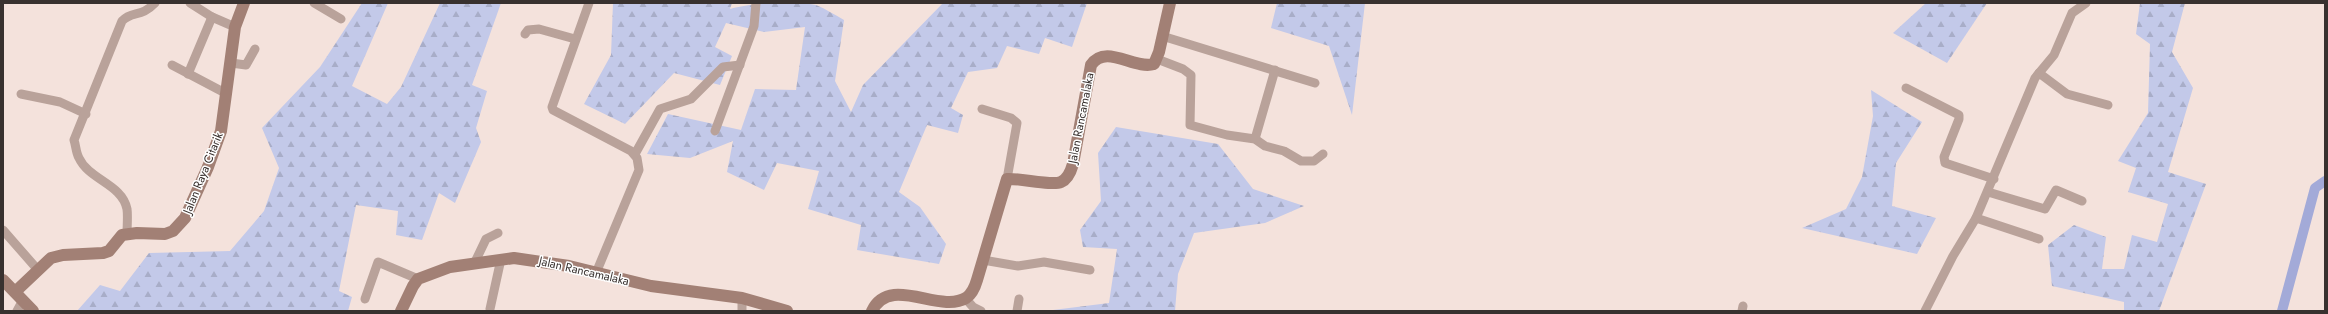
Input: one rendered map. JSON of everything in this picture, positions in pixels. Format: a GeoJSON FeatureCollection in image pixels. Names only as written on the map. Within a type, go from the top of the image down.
{"type":"FeatureCollection","features":[{"type":"Feature","properties":{"kind":"street"},"geometry":{"type":"LineString","coordinates":[[17,311],[19,296],[38,270],[56,256],[103,253],[109,251],[122,235],[127,234],[127,209],[124,201],[117,192],[90,173],[79,158],[74,140],[86,114],[122,21],[128,16],[147,12],[155,3]]}},
{"type":"Feature","properties":{"kind":"street"},"geometry":{"type":"LineString","coordinates":[[190,3],[212,17],[235,27]]}},
{"type":"Feature","properties":{"kind":"street","name":"Jalan Raya Citarik"},"geometry":{"type":"LineString","coordinates":[[127,234],[165,234],[176,228],[185,218],[216,146],[224,116],[235,27],[244,3]]}},
{"type":"Feature","properties":{"kind":"street"},"geometry":{"type":"LineString","coordinates":[[314,3],[341,19]]}},
{"type":"Feature","properties":{"kind":"street"},"geometry":{"type":"LineString","coordinates":[[590,3],[552,102],[553,110],[631,151],[635,154],[639,170],[596,273]]}},
{"type":"Feature","properties":{"kind":"street"},"geometry":{"type":"LineString","coordinates":[[715,131],[754,26],[756,3]]}},
{"type":"Feature","properties":{"kind":"street"},"geometry":{"type":"LineString","coordinates":[[1170,3],[1157,59],[1183,68],[1191,75],[1190,125],[1227,136],[1255,139],[1265,146],[1284,151],[1301,161],[1314,161],[1323,154]]}},
{"type":"Feature","properties":{"kind":"street"},"geometry":{"type":"LineString","coordinates":[[1925,311],[1953,256],[1976,218],[1994,178],[2024,101],[2039,73],[2054,55],[2072,13],[2086,3]]}},
{"type":"Feature","properties":{"kind":"street"},"geometry":{"type":"LineString","coordinates":[[188,74],[212,17]]}},
{"type":"Feature","properties":{"kind":"street"},"geometry":{"type":"LineString","coordinates":[[525,34],[528,30],[535,28],[575,39]]}},
{"type":"Feature","properties":{"kind":"street"},"geometry":{"type":"LineString","coordinates":[[1162,36],[1315,83]]}},
{"type":"Feature","properties":{"kind":"street"},"geometry":{"type":"LineString","coordinates":[[230,63],[246,65],[255,49]]}},
{"type":"Feature","properties":{"kind":"street","name":"Jalan Rancamalaka"},"geometry":{"type":"LineString","coordinates":[[1007,179],[1025,179],[1054,183],[1061,182],[1067,177],[1073,164],[1090,72],[1095,60],[1108,56],[1148,65],[1154,64],[1157,59]]}},
{"type":"Feature","properties":{"kind":"street"},"geometry":{"type":"LineString","coordinates":[[172,65],[227,94]]}},
{"type":"Feature","properties":{"kind":"street"},"geometry":{"type":"LineString","coordinates":[[635,154],[660,109],[691,98],[723,67],[740,65]]}},
{"type":"Feature","properties":{"kind":"street"},"geometry":{"type":"LineString","coordinates":[[1255,139],[1275,70]]}},
{"type":"Feature","properties":{"kind":"street"},"geometry":{"type":"LineString","coordinates":[[2039,73],[2067,94],[2108,105]]}},
{"type":"Feature","properties":{"kind":"street"},"geometry":{"type":"LineString","coordinates":[[1906,88],[1959,114],[1959,119],[1944,157],[1945,163],[1994,178]]}},
{"type":"Feature","properties":{"kind":"street"},"geometry":{"type":"LineString","coordinates":[[21,94],[38,96],[60,102],[86,114]]}},
{"type":"Feature","properties":{"kind":"street"},"geometry":{"type":"LineString","coordinates":[[872,311],[880,300],[894,296],[935,303],[958,302],[966,299],[972,293],[978,280],[1007,179],[1017,123],[1011,118],[982,109]]}},
{"type":"Feature","properties":{"kind":"street"},"geometry":{"type":"LineString","coordinates":[[1988,192],[2044,209],[2056,190],[2082,201]]}},
{"type":"Feature","properties":{"kind":"street"},"geometry":{"type":"LineString","coordinates":[[1976,218],[2039,239]]}},
{"type":"Feature","properties":{"kind":"street"},"geometry":{"type":"LineString","coordinates":[[3,230],[38,270]]}},
{"type":"Feature","properties":{"kind":"street"},"geometry":{"type":"LineString","coordinates":[[475,262],[486,239],[498,233]]}},
{"type":"Feature","properties":{"kind":"street","name":"Jalan Rancamalaka"},"geometry":{"type":"LineString","coordinates":[[418,279],[450,267],[475,262],[514,258],[540,261],[651,286],[742,298],[787,311]]}},
{"type":"Feature","properties":{"kind":"street"},"geometry":{"type":"LineString","coordinates":[[490,309],[501,260]]}},
{"type":"Feature","properties":{"kind":"street"},"geometry":{"type":"LineString","coordinates":[[983,260],[1018,266],[1044,262],[1090,270]]}},
{"type":"Feature","properties":{"kind":"street"},"geometry":{"type":"LineString","coordinates":[[365,299],[378,262],[418,279],[401,311]]}},
{"type":"Feature","properties":{"kind":"street"},"geometry":{"type":"LineString","coordinates":[[3,280],[33,311]]}},
{"type":"Feature","properties":{"kind":"street"},"geometry":{"type":"LineString","coordinates":[[742,298],[742,311]]}},
{"type":"Feature","properties":{"kind":"street"},"geometry":{"type":"LineString","coordinates":[[966,299],[973,308],[981,311]]}},
{"type":"Feature","properties":{"kind":"street"},"geometry":{"type":"LineString","coordinates":[[1017,311],[1019,299]]}},
{"type":"Feature","properties":{"kind":"green space"},"geometry":{"type":"Polygon","coordinates":[[[785,2],[807,3],[827,10],[844,20],[835,81],[851,112],[863,85],[943,3],[1087,3],[1072,47],[1045,38],[1039,54],[1007,46],[997,68],[968,72],[951,108],[963,115],[958,133],[927,125],[899,192],[920,207],[946,244],[939,264],[857,250],[861,225],[808,209],[819,171],[777,163],[764,190],[727,172],[733,141],[690,158],[647,154],[668,114],[741,130],[755,89],[796,90],[805,27],[764,32],[726,23],[715,47],[732,56],[720,85],[674,73],[625,124],[584,104],[611,55],[613,3],[732,3],[730,9],[749,5],[785,2]]]}},
{"type":"Feature","properties":{"kind":"green space"},"geometry":{"type":"Polygon","coordinates":[[[362,3],[388,3],[352,86],[387,104],[401,87],[440,3],[501,3],[472,85],[487,91],[476,128],[481,142],[455,203],[439,193],[422,240],[396,235],[398,211],[356,205],[339,291],[352,297],[348,311],[77,311],[100,285],[120,291],[149,253],[230,251],[264,211],[279,168],[262,128],[320,67],[362,3]]]}},
{"type":"Feature","properties":{"kind":"green space"},"geometry":{"type":"Polygon","coordinates":[[[1277,3],[1365,3],[1352,115],[1329,46],[1271,28],[1277,3]]]}},
{"type":"Feature","properties":{"kind":"green space"},"geometry":{"type":"Polygon","coordinates":[[[1926,3],[1987,3],[1947,63],[1893,33],[1926,3]]]}},
{"type":"Feature","properties":{"kind":"green space"},"geometry":{"type":"Polygon","coordinates":[[[2140,3],[2185,3],[2172,52],[2193,88],[2168,172],[2206,184],[2159,311],[2124,311],[2124,302],[2052,286],[2048,245],[2074,225],[2106,237],[2102,269],[2124,269],[2132,235],[2157,242],[2168,204],[2128,192],[2136,168],[2118,161],[2148,113],[2150,44],[2136,34],[2140,3]]]}},
{"type":"Feature","properties":{"kind":"green space"},"geometry":{"type":"Polygon","coordinates":[[[1871,90],[1922,122],[1896,163],[1892,206],[1936,218],[1917,254],[1802,228],[1846,209],[1862,177],[1873,116],[1871,90]]]}},
{"type":"Feature","properties":{"kind":"green space"},"geometry":{"type":"Polygon","coordinates":[[[1116,127],[1218,144],[1253,189],[1304,206],[1265,223],[1194,233],[1178,274],[1175,311],[1045,311],[1109,303],[1117,249],[1083,247],[1080,230],[1101,201],[1098,153],[1116,127]]]}},
{"type":"Feature","properties":{"kind":"waterway"},"geometry":{"type":"LineString","coordinates":[[2282,311],[2315,188],[2325,181]]}}]}
